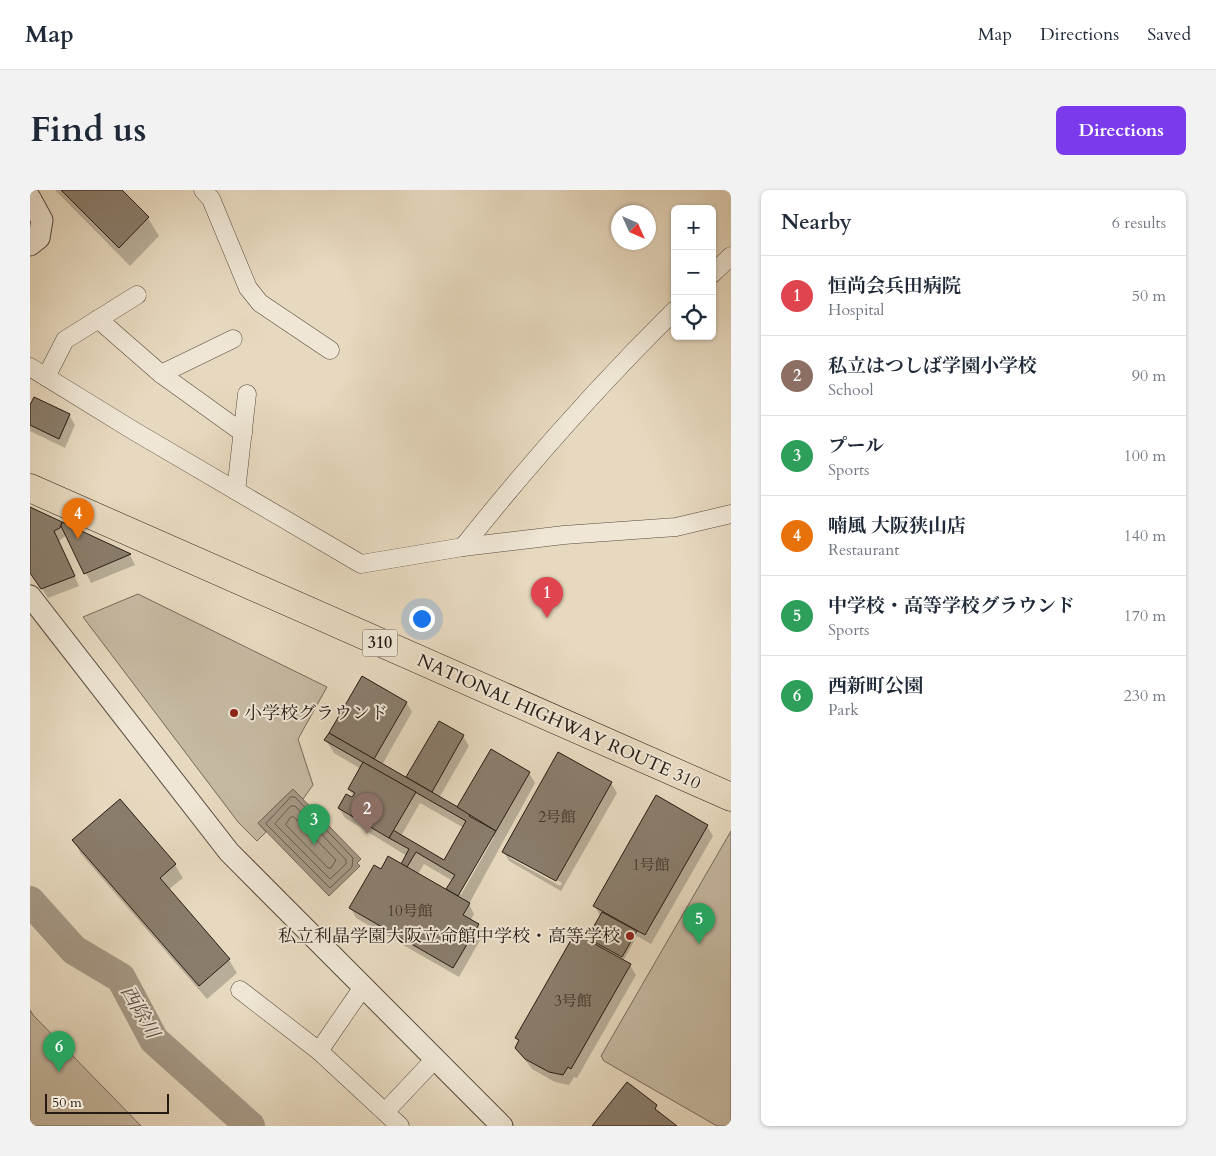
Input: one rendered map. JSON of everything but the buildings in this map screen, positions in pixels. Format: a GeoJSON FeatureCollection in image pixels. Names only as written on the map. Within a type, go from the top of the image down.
{"type":"FeatureCollection","features":[{"type":"Feature","properties":{"kind":"highway","name":"NATIONAL HIGHWAY ROUTE 310"},"geometry":{"type":"LineString","coordinates":[[30,488],[731,797]]}},
{"type":"Feature","properties":{"kind":"street"},"geometry":{"type":"LineString","coordinates":[[203,190],[211,198],[248,288],[260,303],[330,350]]}},
{"type":"Feature","properties":{"kind":"street"},"geometry":{"type":"LineString","coordinates":[[30,198],[42,220],[39,238],[30,245]]}},
{"type":"Feature","properties":{"kind":"street"},"geometry":{"type":"LineString","coordinates":[[716,270],[731,256]]}},
{"type":"Feature","properties":{"kind":"street"},"geometry":{"type":"LineString","coordinates":[[46,376],[64,340],[137,295]]}},
{"type":"Feature","properties":{"kind":"street"},"geometry":{"type":"LineString","coordinates":[[463,547],[520,476],[613,370],[671,314]]}},
{"type":"Feature","properties":{"kind":"street"},"geometry":{"type":"LineString","coordinates":[[98,319],[161,374],[242,432]]}},
{"type":"Feature","properties":{"kind":"street"},"geometry":{"type":"LineString","coordinates":[[161,374],[233,339]]}},
{"type":"Feature","properties":{"kind":"street"},"geometry":{"type":"LineString","coordinates":[[30,367],[361,564],[463,547],[564,535],[676,527],[731,514]]}},
{"type":"Feature","properties":{"kind":"street"},"geometry":{"type":"LineString","coordinates":[[236,491],[247,394]]}},
{"type":"Feature","properties":{"kind":"street"},"geometry":{"type":"LineString","coordinates":[[30,596],[229,852],[434,1060],[502,1126]]}},
{"type":"Feature","properties":{"kind":"street"},"geometry":{"type":"LineString","coordinates":[[320,1050],[363,987]]}},
{"type":"Feature","properties":{"kind":"street"},"geometry":{"type":"LineString","coordinates":[[240,990],[320,1050],[400,1126]]}},
{"type":"Feature","properties":{"kind":"street"},"geometry":{"type":"LineString","coordinates":[[385,1112],[434,1060]]}},
{"type":"Feature","properties":{"kind":"shaded area","name":"小学校グラウンド"},"geometry":{"type":"Polygon","coordinates":[[[138,594],[327,687],[298,739],[313,785],[303,799],[293,789],[258,823],[266,832],[257,841],[238,822],[83,617],[138,594]]]}},
{"type":"Feature","properties":{"kind":"shaded area"},"geometry":{"type":"Polygon","coordinates":[[[731,831],[731,1126],[717,1126],[604,1061],[601,1056],[731,831]]]}},
{"type":"Feature","properties":{"kind":"shaded area"},"geometry":{"type":"Polygon","coordinates":[[[30,1010],[33,1015],[141,1126],[30,1126],[30,1010]]]}},
{"type":"Feature","properties":{"kind":"water"},"geometry":{"type":"Polygon","coordinates":[[[293,789],[361,859],[357,863],[360,866],[329,896],[258,823],[293,789]]]}},
{"type":"Feature","properties":{"kind":"waterway","name":"西除川"},"geometry":{"type":"LineString","coordinates":[[30,901],[74,950],[121,978],[154,1040],[250,1126]]}},
{"type":"Feature","properties":{"kind":"place","name":"喃風 大阪狭山店"},"geometry":{"type":"Point","coordinates":[78,539]}},
{"type":"Feature","properties":{"kind":"place","name":"恒尚会兵田病院"},"geometry":{"type":"Point","coordinates":[547,618]}},
{"type":"Feature","properties":{"kind":"place","name":"小学校グラウンド"},"geometry":{"type":"Point","coordinates":[234,713]}},
{"type":"Feature","properties":{"kind":"place","name":"私立はつしば学園小学校"},"geometry":{"type":"Point","coordinates":[367,834]}},
{"type":"Feature","properties":{"kind":"place","name":"プール"},"geometry":{"type":"Point","coordinates":[314,845]}},
{"type":"Feature","properties":{"kind":"place","name":"私立利晶学園大阪立命館中学校・高等学校"},"geometry":{"type":"Point","coordinates":[630,936]}},
{"type":"Feature","properties":{"kind":"place","name":"中学校・高等学校グラウンド"},"geometry":{"type":"Point","coordinates":[699,944]}},
{"type":"Feature","properties":{"kind":"place","name":"西新町公園"},"geometry":{"type":"Point","coordinates":[59,1072]}}]}
